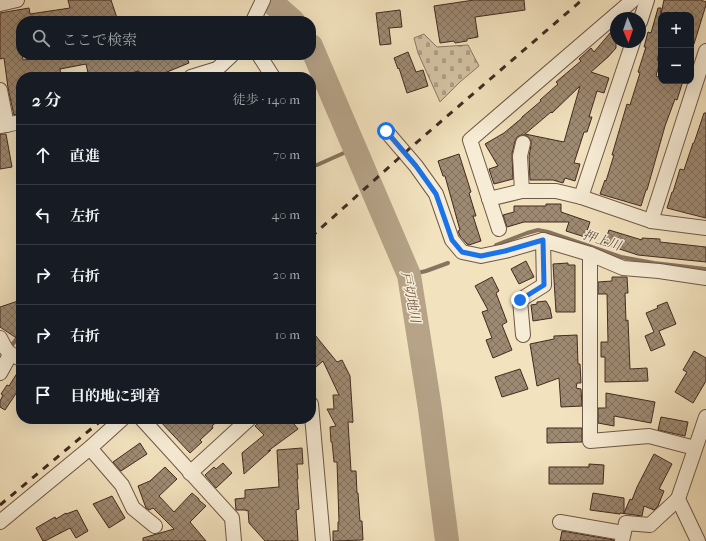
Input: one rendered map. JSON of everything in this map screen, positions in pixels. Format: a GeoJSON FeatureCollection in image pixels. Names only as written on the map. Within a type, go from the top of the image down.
{"type":"FeatureCollection","features":[{"type":"Feature","properties":{"kind":"street"},"geometry":{"type":"LineString","coordinates":[[0,4],[17,0]]}},
{"type":"Feature","properties":{"kind":"street"},"geometry":{"type":"LineString","coordinates":[[255,16],[263,0]]}},
{"type":"Feature","properties":{"kind":"street"},"geometry":{"type":"LineString","coordinates":[[499,229],[470,140],[633,0]]}},
{"type":"Feature","properties":{"kind":"street"},"geometry":{"type":"LineString","coordinates":[[643,12],[647,0]]}},
{"type":"Feature","properties":{"kind":"street"},"geometry":{"type":"LineString","coordinates":[[581,197],[631,48]]}},
{"type":"Feature","properties":{"kind":"street"},"geometry":{"type":"LineString","coordinates":[[651,221],[706,51]]}},
{"type":"Feature","properties":{"kind":"street"},"geometry":{"type":"LineString","coordinates":[[207,72],[217,69],[227,60]]}},
{"type":"Feature","properties":{"kind":"street"},"geometry":{"type":"LineString","coordinates":[[262,60],[270,72]]}},
{"type":"Feature","properties":{"kind":"street"},"geometry":{"type":"LineString","coordinates":[[0,90],[3,126],[16,123]]}},
{"type":"Feature","properties":{"kind":"street"},"geometry":{"type":"LineString","coordinates":[[386,131],[416,166],[436,194],[452,240],[462,252],[481,256],[543,240],[590,254],[623,268],[659,270],[706,278]]}},
{"type":"Feature","properties":{"kind":"street"},"geometry":{"type":"LineString","coordinates":[[522,191],[520,156],[523,143]]}},
{"type":"Feature","properties":{"kind":"street"},"geometry":{"type":"LineString","coordinates":[[489,199],[522,191],[556,191],[581,197],[651,221],[706,228]]}},
{"type":"Feature","properties":{"kind":"street"},"geometry":{"type":"LineString","coordinates":[[523,335],[520,300],[544,285],[543,240]]}},
{"type":"Feature","properties":{"kind":"street"},"geometry":{"type":"LineString","coordinates":[[590,254],[590,441],[649,436],[695,448]]}},
{"type":"Feature","properties":{"kind":"street"},"geometry":{"type":"LineString","coordinates":[[0,338],[6,351],[16,357],[0,373]]}},
{"type":"Feature","properties":{"kind":"street"},"geometry":{"type":"LineString","coordinates":[[560,522],[623,537],[626,523],[650,525],[678,499],[706,417]]}},
{"type":"Feature","properties":{"kind":"street"},"geometry":{"type":"LineString","coordinates":[[0,522],[90,448],[116,424]]}},
{"type":"Feature","properties":{"kind":"street"},"geometry":{"type":"LineString","coordinates":[[147,424],[232,518],[234,541]]}},
{"type":"Feature","properties":{"kind":"street"},"geometry":{"type":"LineString","coordinates":[[190,472],[243,424]]}},
{"type":"Feature","properties":{"kind":"street"},"geometry":{"type":"LineString","coordinates":[[313,424],[323,541]]}},
{"type":"Feature","properties":{"kind":"street"},"geometry":{"type":"LineString","coordinates":[[90,448],[122,485],[133,508],[155,526]]}},
{"type":"Feature","properties":{"kind":"street"},"geometry":{"type":"LineString","coordinates":[[678,499],[698,541]]}},
{"type":"Feature","properties":{"kind":"green space"},"geometry":{"type":"Polygon","coordinates":[[[424,34],[437,47],[468,45],[479,66],[440,102],[418,53],[414,38],[424,34]]]}},
{"type":"Feature","properties":{"kind":"building"},"geometry":{"type":"Polygon","coordinates":[[[68,0],[111,0],[116,16],[16,16],[16,60],[188,60],[189,63],[167,72],[88,72],[86,64],[60,69],[60,72],[16,72],[16,114],[14,115],[8,88],[4,58],[0,59],[0,13],[29,8],[30,14],[70,8],[68,0]]]}},
{"type":"Feature","properties":{"kind":"building"},"geometry":{"type":"Polygon","coordinates":[[[474,0],[524,0],[525,10],[475,17],[478,37],[455,43],[454,41],[440,43],[434,6],[474,0]]]}},
{"type":"Feature","properties":{"kind":"building"},"geometry":{"type":"Polygon","coordinates":[[[664,0],[701,0],[706,2],[694,44],[694,12],[661,12],[664,0]]]}},
{"type":"Feature","properties":{"kind":"building"},"geometry":{"type":"Polygon","coordinates":[[[658,8],[661,8],[661,12],[658,12],[658,68],[656,76],[658,77],[658,84],[682,84],[677,100],[675,99],[665,126],[641,206],[600,194],[605,180],[606,181],[614,155],[612,155],[627,104],[630,105],[640,73],[638,72],[646,48],[648,32],[651,33],[658,8]]]}},
{"type":"Feature","properties":{"kind":"building"},"geometry":{"type":"Polygon","coordinates":[[[400,10],[402,27],[389,28],[391,44],[380,45],[376,13],[400,10]]]}},
{"type":"Feature","properties":{"kind":"building"},"geometry":{"type":"Polygon","coordinates":[[[610,33],[610,48],[616,48],[591,72],[609,78],[604,93],[597,91],[589,117],[592,117],[587,132],[584,132],[574,163],[580,164],[575,181],[565,178],[563,183],[553,180],[530,180],[529,157],[531,141],[525,135],[521,135],[517,137],[515,141],[512,154],[513,179],[494,184],[489,169],[498,166],[485,144],[504,133],[541,101],[540,100],[558,84],[556,82],[581,61],[579,59],[591,48],[594,52],[610,33]],[[580,86],[552,113],[551,112],[525,134],[564,142],[580,86]]]}},
{"type":"Feature","properties":{"kind":"building"},"geometry":{"type":"Polygon","coordinates":[[[408,52],[416,72],[423,70],[428,86],[407,93],[399,68],[398,69],[394,58],[408,52]]]}},
{"type":"Feature","properties":{"kind":"building"},"geometry":{"type":"Polygon","coordinates":[[[704,113],[706,113],[706,218],[667,208],[680,169],[684,170],[704,113]]]}},
{"type":"Feature","properties":{"kind":"building"},"geometry":{"type":"Polygon","coordinates":[[[0,134],[6,134],[12,167],[0,169],[0,134]]]}},
{"type":"Feature","properties":{"kind":"building"},"geometry":{"type":"Polygon","coordinates":[[[459,154],[471,192],[469,193],[476,216],[473,216],[481,241],[469,245],[460,236],[458,231],[460,230],[445,176],[443,176],[438,161],[459,154]]]}},
{"type":"Feature","properties":{"kind":"building"},"geometry":{"type":"Polygon","coordinates":[[[546,204],[561,204],[561,212],[590,222],[585,237],[566,231],[569,222],[524,222],[507,227],[503,215],[514,212],[514,206],[546,206],[546,204]]]}},
{"type":"Feature","properties":{"kind":"building"},"geometry":{"type":"Polygon","coordinates":[[[609,230],[642,240],[642,238],[660,239],[660,242],[706,247],[706,262],[638,255],[604,244],[609,230]]]}},
{"type":"Feature","properties":{"kind":"building"},"geometry":{"type":"Polygon","coordinates":[[[526,261],[534,277],[519,284],[511,269],[526,261]]]}},
{"type":"Feature","properties":{"kind":"building"},"geometry":{"type":"Polygon","coordinates":[[[568,263],[568,265],[575,265],[575,312],[556,312],[553,264],[568,263]]]}},
{"type":"Feature","properties":{"kind":"building"},"geometry":{"type":"Polygon","coordinates":[[[492,277],[499,291],[496,293],[507,322],[502,325],[512,350],[493,358],[486,340],[492,338],[482,312],[488,310],[475,286],[492,277]]]}},
{"type":"Feature","properties":{"kind":"building"},"geometry":{"type":"Polygon","coordinates":[[[612,277],[627,277],[628,293],[625,293],[626,321],[628,320],[630,369],[647,368],[648,381],[605,382],[605,357],[601,357],[601,342],[608,342],[607,294],[598,294],[598,282],[612,281],[612,277]]]}},
{"type":"Feature","properties":{"kind":"building"},"geometry":{"type":"Polygon","coordinates":[[[546,301],[550,308],[552,318],[533,321],[531,305],[537,304],[537,302],[546,301]]]}},
{"type":"Feature","properties":{"kind":"building"},"geometry":{"type":"Polygon","coordinates":[[[16,302],[16,338],[0,327],[0,307],[16,302]]]}},
{"type":"Feature","properties":{"kind":"building"},"geometry":{"type":"Polygon","coordinates":[[[667,302],[676,324],[659,331],[665,345],[651,351],[645,336],[654,332],[646,313],[667,302]]]}},
{"type":"Feature","properties":{"kind":"building"},"geometry":{"type":"Polygon","coordinates":[[[577,335],[578,364],[580,364],[581,383],[577,383],[576,388],[581,389],[582,406],[561,407],[559,378],[537,386],[530,344],[554,339],[554,336],[577,335]]]}},
{"type":"Feature","properties":{"kind":"building"},"geometry":{"type":"Polygon","coordinates":[[[316,336],[337,362],[342,360],[350,376],[353,422],[348,422],[351,471],[356,471],[357,493],[360,521],[362,521],[363,540],[333,541],[333,531],[338,531],[339,522],[337,462],[334,462],[330,427],[336,426],[327,409],[334,409],[333,395],[339,395],[323,361],[316,367],[316,336]]]}},
{"type":"Feature","properties":{"kind":"building"},"geometry":{"type":"Polygon","coordinates":[[[694,351],[706,358],[706,381],[693,403],[675,392],[687,372],[683,370],[694,351]]]}},
{"type":"Feature","properties":{"kind":"building"},"geometry":{"type":"Polygon","coordinates":[[[520,369],[528,389],[502,397],[495,377],[520,369]]]}},
{"type":"Feature","properties":{"kind":"building"},"geometry":{"type":"Polygon","coordinates":[[[16,375],[16,394],[5,410],[0,407],[0,401],[3,395],[1,394],[7,385],[9,386],[16,375]]]}},
{"type":"Feature","properties":{"kind":"building"},"geometry":{"type":"Polygon","coordinates":[[[606,393],[655,402],[651,423],[614,416],[614,426],[598,423],[598,408],[606,408],[606,393]]]}},
{"type":"Feature","properties":{"kind":"building"},"geometry":{"type":"Polygon","coordinates":[[[661,417],[688,422],[685,436],[658,430],[661,417]]]}},
{"type":"Feature","properties":{"kind":"building"},"geometry":{"type":"Polygon","coordinates":[[[163,424],[214,424],[212,426],[213,428],[200,440],[202,442],[190,453],[163,424]]]}},
{"type":"Feature","properties":{"kind":"building"},"geometry":{"type":"Polygon","coordinates":[[[257,424],[294,424],[298,429],[268,451],[271,450],[244,474],[242,453],[264,435],[255,426],[257,424]]]}},
{"type":"Feature","properties":{"kind":"building"},"geometry":{"type":"Polygon","coordinates":[[[547,428],[582,428],[582,442],[547,443],[547,428]]]}},
{"type":"Feature","properties":{"kind":"building"},"geometry":{"type":"Polygon","coordinates":[[[140,443],[147,454],[121,471],[113,462],[140,443]]]}},
{"type":"Feature","properties":{"kind":"building"},"geometry":{"type":"Polygon","coordinates":[[[302,448],[303,464],[297,464],[299,509],[296,510],[298,541],[265,541],[249,523],[248,510],[236,510],[235,499],[245,498],[245,490],[279,487],[277,450],[302,448]]]}},
{"type":"Feature","properties":{"kind":"building"},"geometry":{"type":"Polygon","coordinates":[[[654,454],[672,464],[659,489],[664,491],[658,506],[654,510],[644,506],[642,516],[590,510],[593,493],[624,498],[624,513],[630,499],[632,500],[654,454]]]}},
{"type":"Feature","properties":{"kind":"building"},"geometry":{"type":"Polygon","coordinates":[[[223,463],[232,473],[216,488],[205,475],[214,467],[216,469],[223,463]]]}},
{"type":"Feature","properties":{"kind":"building"},"geometry":{"type":"Polygon","coordinates":[[[589,464],[604,465],[603,484],[549,484],[549,467],[589,467],[589,464]]]}},
{"type":"Feature","properties":{"kind":"building"},"geometry":{"type":"Polygon","coordinates":[[[165,467],[177,479],[159,496],[174,512],[192,493],[199,499],[199,501],[206,506],[190,522],[206,541],[143,541],[143,538],[174,529],[153,508],[149,510],[146,508],[138,486],[150,481],[165,467]]]}},
{"type":"Feature","properties":{"kind":"building"},"geometry":{"type":"Polygon","coordinates":[[[112,496],[125,518],[109,528],[93,504],[112,496]]]}},
{"type":"Feature","properties":{"kind":"building"},"geometry":{"type":"Polygon","coordinates":[[[77,510],[88,531],[76,538],[70,528],[43,541],[36,528],[55,517],[56,519],[66,513],[77,510]]]}},
{"type":"Feature","properties":{"kind":"building"},"geometry":{"type":"Polygon","coordinates":[[[562,531],[614,540],[614,541],[560,541],[562,531]]]}},
{"type":"Feature","properties":{"kind":"waterway","name":"戸切地川"},"geometry":{"type":"LineString","coordinates":[[269,0],[287,16]]}},
{"type":"Feature","properties":{"kind":"waterway","name":"戸切地川"},"geometry":{"type":"LineString","coordinates":[[316,58],[409,275],[430,409],[447,541]]}},
{"type":"Feature","properties":{"kind":"waterway"},"geometry":{"type":"LineString","coordinates":[[317,165],[355,148]]}},
{"type":"Feature","properties":{"kind":"waterway","name":"押上川"},"geometry":{"type":"LineString","coordinates":[[496,245],[538,230],[621,257],[654,263],[706,269]]}},
{"type":"Feature","properties":{"kind":"waterway","name":"押上川"},"geometry":{"type":"LineString","coordinates":[[409,275],[448,263]]}},
{"type":"Feature","properties":{"kind":"waterway"},"geometry":{"type":"LineString","coordinates":[[12,345],[16,340]]}},
{"type":"Feature","properties":{"kind":"railway"},"geometry":{"type":"LineString","coordinates":[[316,233],[409,149],[582,0]]}},
{"type":"Feature","properties":{"kind":"railway"},"geometry":{"type":"LineString","coordinates":[[0,505],[97,424]]}},
{"type":"Feature","properties":{"kind":"route"},"geometry":{"type":"LineString","coordinates":[[386,131],[416,166],[436,194],[452,240],[462,252],[481,256],[543,240],[544,285],[520,300]]}}]}
